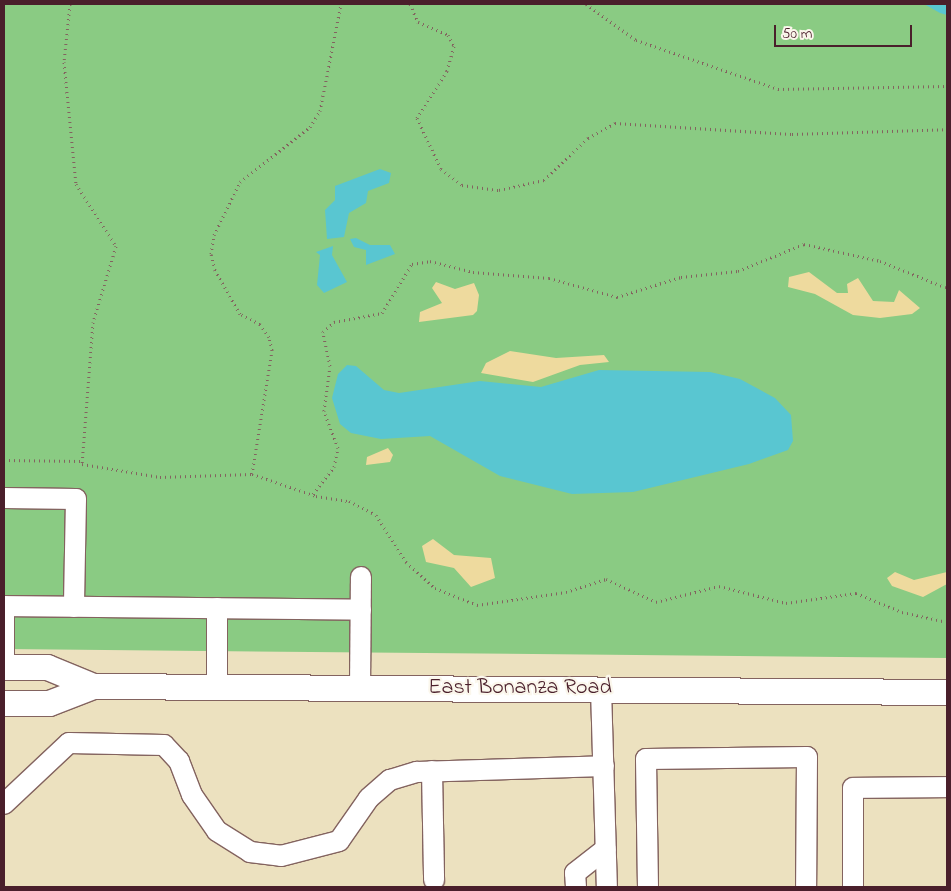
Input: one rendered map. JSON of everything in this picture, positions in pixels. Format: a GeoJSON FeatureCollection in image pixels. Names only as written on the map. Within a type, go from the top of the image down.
{"type":"FeatureCollection","features":[{"type":"Feature","properties":{"kind":"main road","name":"East Bonanza Road"},"geometry":{"type":"LineString","coordinates":[[4,667],[48,667],[93,686]]}},
{"type":"Feature","properties":{"kind":"main road","name":"East Bonanza Road"},"geometry":{"type":"LineString","coordinates":[[4,703],[49,703],[93,686],[947,692]]}},
{"type":"Feature","properties":{"kind":"lane"},"geometry":{"type":"LineString","coordinates":[[4,498],[76,499],[74,607]]}},
{"type":"Feature","properties":{"kind":"lane"},"geometry":{"type":"LineString","coordinates":[[360,688],[361,576]]}},
{"type":"Feature","properties":{"kind":"lane"},"geometry":{"type":"LineString","coordinates":[[4,667],[4,606],[361,610]]}},
{"type":"Feature","properties":{"kind":"lane"},"geometry":{"type":"LineString","coordinates":[[217,608],[217,687]]}},
{"type":"Feature","properties":{"kind":"lane"},"geometry":{"type":"LineString","coordinates":[[601,690],[608,887]]}},
{"type":"Feature","properties":{"kind":"lane"},"geometry":{"type":"LineString","coordinates":[[4,804],[69,743],[164,745],[179,761],[192,795],[217,831],[250,852],[281,856],[339,841],[369,798],[390,780],[432,771],[604,766]]}},
{"type":"Feature","properties":{"kind":"lane"},"geometry":{"type":"LineString","coordinates":[[648,887],[646,759],[807,757],[806,887]]}},
{"type":"Feature","properties":{"kind":"lane"},"geometry":{"type":"LineString","coordinates":[[432,771],[434,880]]}},
{"type":"Feature","properties":{"kind":"lane"},"geometry":{"type":"LineString","coordinates":[[853,887],[853,788],[947,788]]}},
{"type":"Feature","properties":{"kind":"lane"},"geometry":{"type":"LineString","coordinates":[[576,887],[576,873],[606,849]]}},
{"type":"Feature","properties":{"kind":"path"},"geometry":{"type":"LineString","coordinates":[[70,4],[64,62],[76,184],[116,246],[94,322],[81,461]]}},
{"type":"Feature","properties":{"kind":"path"},"geometry":{"type":"LineString","coordinates":[[252,474],[272,350],[265,330],[240,314],[215,270],[211,254],[214,235],[240,182],[302,134],[320,112],[341,4]]}},
{"type":"Feature","properties":{"kind":"path"},"geometry":{"type":"LineString","coordinates":[[410,4],[418,22],[448,35],[454,46],[447,71],[417,118],[441,169],[462,186],[499,190],[544,180],[588,138],[615,122],[809,134],[947,129]]}},
{"type":"Feature","properties":{"kind":"path"},"geometry":{"type":"LineString","coordinates":[[586,4],[636,40],[778,89],[947,86]]}},
{"type":"Feature","properties":{"kind":"path"},"geometry":{"type":"LineString","coordinates":[[314,494],[334,467],[338,448],[324,410],[330,366],[322,332],[334,322],[382,313],[412,264],[430,261],[473,272],[549,278],[617,297],[690,275],[738,271],[804,244],[880,261],[947,288]]}},
{"type":"Feature","properties":{"kind":"path"},"geometry":{"type":"LineString","coordinates":[[4,460],[81,461],[97,470],[152,477],[252,474],[314,494],[364,506],[376,515],[406,562],[447,596],[469,604],[560,593],[606,579],[656,602],[720,586],[786,603],[856,593],[902,612],[947,622]]}},
{"type":"Feature","properties":{"kind":"green space"},"geometry":{"type":"Polygon","coordinates":[[[4,4],[947,4],[947,658],[4,649],[4,4]]]}},
{"type":"Feature","properties":{"kind":"sand"},"geometry":{"type":"Polygon","coordinates":[[[809,272],[837,293],[848,293],[847,284],[858,278],[873,301],[894,302],[899,290],[920,308],[912,314],[880,318],[853,315],[815,294],[788,287],[789,277],[809,272]]]}},
{"type":"Feature","properties":{"kind":"sand"},"geometry":{"type":"Polygon","coordinates":[[[436,282],[455,289],[474,283],[479,295],[477,311],[473,315],[419,322],[420,312],[442,303],[432,288],[436,282]]]}},
{"type":"Feature","properties":{"kind":"sand"},"geometry":{"type":"Polygon","coordinates":[[[510,351],[556,358],[604,355],[609,362],[580,365],[533,382],[481,373],[486,363],[510,351]]]}},
{"type":"Feature","properties":{"kind":"sand"},"geometry":{"type":"Polygon","coordinates":[[[388,448],[393,455],[390,462],[366,465],[367,457],[388,448]]]}},
{"type":"Feature","properties":{"kind":"sand"},"geometry":{"type":"Polygon","coordinates":[[[433,539],[454,555],[491,558],[495,578],[471,587],[454,568],[426,562],[422,546],[433,539]]]}},
{"type":"Feature","properties":{"kind":"sand"},"geometry":{"type":"Polygon","coordinates":[[[895,572],[914,580],[947,572],[947,584],[923,597],[892,586],[887,578],[895,572]]]}},
{"type":"Feature","properties":{"kind":"water"},"geometry":{"type":"Polygon","coordinates":[[[924,4],[947,4],[947,15],[940,13],[924,4]]]}},
{"type":"Feature","properties":{"kind":"water"},"geometry":{"type":"Polygon","coordinates":[[[380,169],[391,173],[389,183],[368,191],[366,203],[349,213],[344,237],[327,239],[325,210],[335,200],[335,186],[380,169]]]}},
{"type":"Feature","properties":{"kind":"water"},"geometry":{"type":"Polygon","coordinates":[[[356,238],[370,245],[390,245],[395,254],[366,265],[366,250],[354,247],[350,239],[356,238]]]}},
{"type":"Feature","properties":{"kind":"water"},"geometry":{"type":"Polygon","coordinates":[[[333,246],[332,255],[347,282],[324,293],[317,285],[320,255],[316,252],[333,246]]]}},
{"type":"Feature","properties":{"kind":"water"},"geometry":{"type":"Polygon","coordinates":[[[347,365],[356,366],[384,390],[399,393],[480,381],[541,387],[599,370],[710,372],[740,379],[775,398],[791,415],[793,441],[788,450],[749,464],[633,492],[572,494],[500,476],[430,436],[381,439],[351,433],[340,424],[332,398],[338,374],[347,365]]]}}]}
